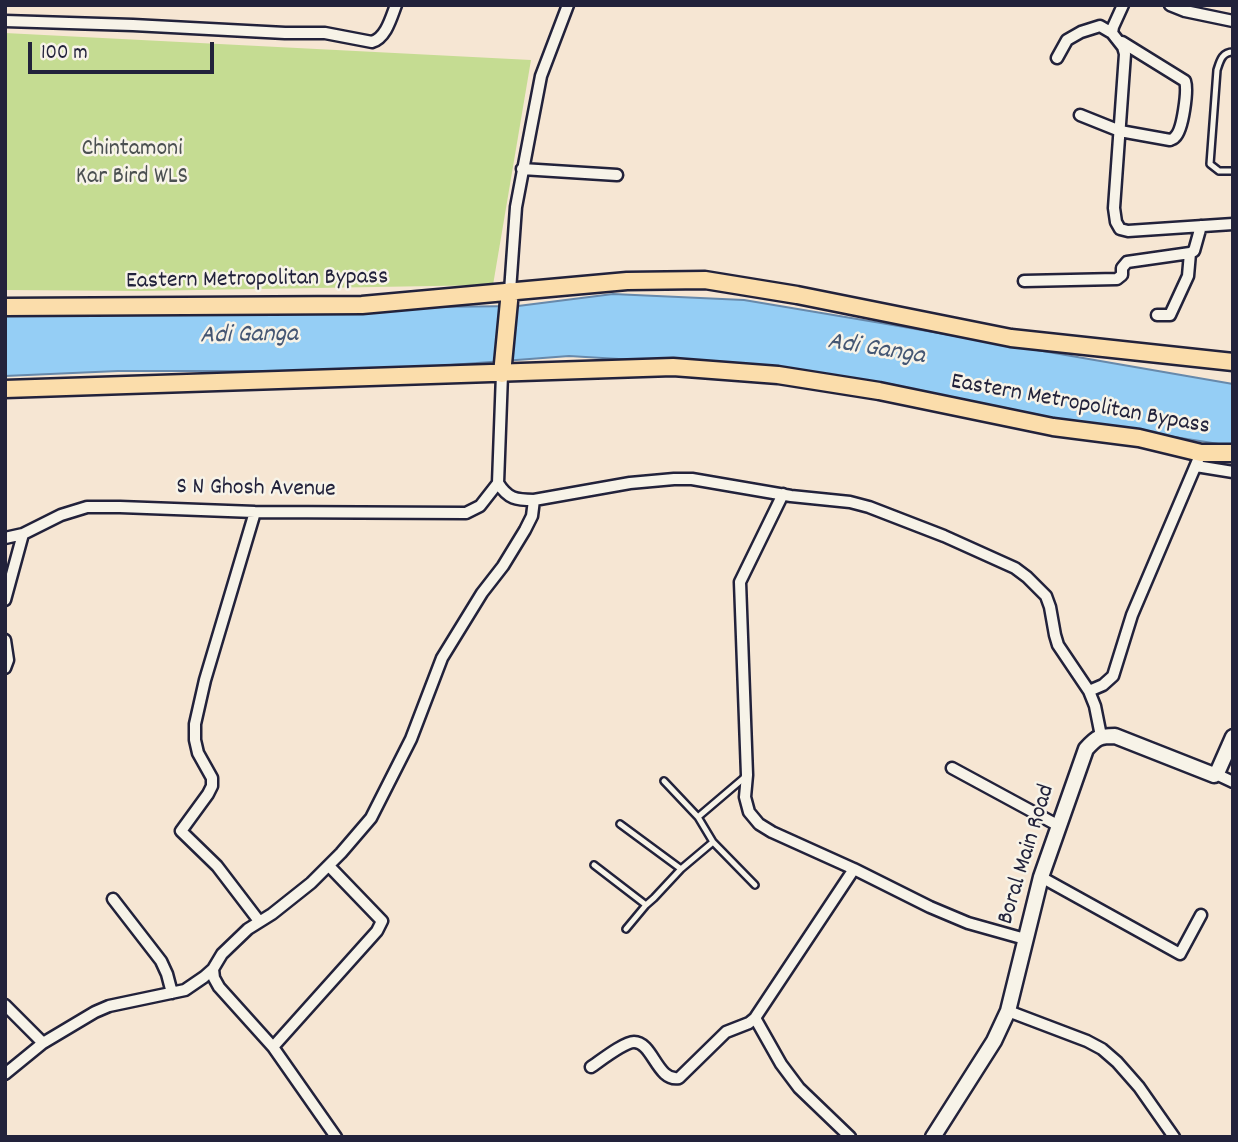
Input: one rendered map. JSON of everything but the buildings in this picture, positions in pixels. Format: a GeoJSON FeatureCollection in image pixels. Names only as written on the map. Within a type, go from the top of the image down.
{"type":"FeatureCollection","features":[{"type":"Feature","properties":{"kind":"main road","name":"Eastern Metropolitan Bypass"},"geometry":{"type":"LineString","coordinates":[[5,307],[362,305],[627,281],[705,280],[797,295],[1012,338],[1233,362]]}},
{"type":"Feature","properties":{"kind":"main road"},"geometry":{"type":"LineString","coordinates":[[502,374],[510,292]]}},
{"type":"Feature","properties":{"kind":"main road","name":"Eastern Metropolitan Bypass"},"geometry":{"type":"LineString","coordinates":[[5,389],[673,367],[778,375],[878,391],[1053,427],[1139,438],[1198,460],[1233,453]]}},
{"type":"Feature","properties":{"kind":"main road"},"geometry":{"type":"LineString","coordinates":[[1101,736],[1115,736],[1211,775],[1216,774],[1232,741]]}},
{"type":"Feature","properties":{"kind":"main road","name":"Boral Main Road"},"geometry":{"type":"LineString","coordinates":[[933,1137],[994,1041],[1008,1011],[1041,877],[1086,749],[1101,736]]}},
{"type":"Feature","properties":{"kind":"street"},"geometry":{"type":"LineString","coordinates":[[5,21],[325,33],[376,41],[383,34],[396,5]]}},
{"type":"Feature","properties":{"kind":"street"},"geometry":{"type":"LineString","coordinates":[[510,292],[516,207],[522,169],[541,76],[568,5]]}},
{"type":"Feature","properties":{"kind":"street"},"geometry":{"type":"LineString","coordinates":[[1123,5],[1113,27],[1114,36],[1125,54],[1115,222],[1120,229],[1128,231],[1233,224]]}},
{"type":"Feature","properties":{"kind":"street"},"geometry":{"type":"LineString","coordinates":[[1170,5],[1185,11],[1233,21]]}},
{"type":"Feature","properties":{"kind":"street"},"geometry":{"type":"LineString","coordinates":[[1057,58],[1067,40],[1100,26],[1185,80],[1187,88],[1180,130],[1176,137],[1170,140],[1119,131],[1080,115]]}},
{"type":"Feature","properties":{"kind":"street"},"geometry":{"type":"LineString","coordinates":[[522,169],[617,175]]}},
{"type":"Feature","properties":{"kind":"street"},"geometry":{"type":"LineString","coordinates":[[1024,281],[1117,279],[1122,275],[1122,268],[1127,262],[1190,253],[1196,248],[1200,226]]}},
{"type":"Feature","properties":{"kind":"street"},"geometry":{"type":"LineString","coordinates":[[1157,315],[1170,315],[1188,276],[1190,253]]}},
{"type":"Feature","properties":{"kind":"street"},"geometry":{"type":"LineString","coordinates":[[502,374],[498,483],[509,497],[534,500],[630,483],[674,479],[709,481],[850,502],[944,536],[1027,576],[1046,596],[1058,645],[1089,691],[1101,736]]}},
{"type":"Feature","properties":{"kind":"street"},"geometry":{"type":"LineString","coordinates":[[1089,691],[1103,685],[1113,676],[1132,615],[1198,460],[1233,472]]}},
{"type":"Feature","properties":{"kind":"street","name":"S N Ghosh Avenue"},"geometry":{"type":"LineString","coordinates":[[5,538],[23,534],[61,515],[87,507],[255,512],[466,513],[480,506],[498,483]]}},
{"type":"Feature","properties":{"kind":"street"},"geometry":{"type":"LineString","coordinates":[[783,494],[740,583],[747,775],[745,797],[749,812],[759,824],[772,832],[855,869],[930,907],[968,923],[1025,939]]}},
{"type":"Feature","properties":{"kind":"street"},"geometry":{"type":"LineString","coordinates":[[5,1074],[43,1043],[109,1006],[172,993],[194,985],[213,969],[232,944],[259,921],[292,899],[341,853],[371,818],[411,738],[442,658],[524,530],[532,516],[534,500]]}},
{"type":"Feature","properties":{"kind":"street"},"geometry":{"type":"LineString","coordinates":[[255,512],[205,680],[195,724],[198,753],[212,778],[212,786],[181,831],[217,866],[259,921]]}},
{"type":"Feature","properties":{"kind":"street"},"geometry":{"type":"LineString","coordinates":[[5,600],[23,534]]}},
{"type":"Feature","properties":{"kind":"street"},"geometry":{"type":"LineString","coordinates":[[5,640],[8,660],[5,668]]}},
{"type":"Feature","properties":{"kind":"street"},"geometry":{"type":"LineString","coordinates":[[953,768],[1059,826]]}},
{"type":"Feature","properties":{"kind":"street"},"geometry":{"type":"LineString","coordinates":[[1216,774],[1233,782]]}},
{"type":"Feature","properties":{"kind":"street"},"geometry":{"type":"LineString","coordinates":[[273,1047],[377,931],[382,922],[329,866]]}},
{"type":"Feature","properties":{"kind":"street"},"geometry":{"type":"LineString","coordinates":[[591,1067],[627,1044],[635,1042],[646,1048],[668,1077],[679,1077],[726,1032],[755,1018],[855,869]]}},
{"type":"Feature","properties":{"kind":"street"},"geometry":{"type":"LineString","coordinates":[[1041,877],[1180,954],[1201,915]]}},
{"type":"Feature","properties":{"kind":"street"},"geometry":{"type":"LineString","coordinates":[[113,899],[161,961],[172,993]]}},
{"type":"Feature","properties":{"kind":"street"},"geometry":{"type":"LineString","coordinates":[[213,969],[219,986],[273,1047],[336,1137]]}},
{"type":"Feature","properties":{"kind":"street"},"geometry":{"type":"LineString","coordinates":[[5,1005],[43,1043]]}},
{"type":"Feature","properties":{"kind":"street"},"geometry":{"type":"LineString","coordinates":[[1008,1011],[1102,1049],[1139,1087],[1174,1137]]}},
{"type":"Feature","properties":{"kind":"street"},"geometry":{"type":"LineString","coordinates":[[755,1018],[781,1064],[799,1088],[850,1137]]}},
{"type":"Feature","properties":{"kind":"lane"},"geometry":{"type":"LineString","coordinates":[[1233,52],[1228,52],[1221,58],[1217,70],[1210,164],[1219,171],[1233,172]]}},
{"type":"Feature","properties":{"kind":"lane"},"geometry":{"type":"LineString","coordinates":[[698,817],[747,775]]}},
{"type":"Feature","properties":{"kind":"lane"},"geometry":{"type":"LineString","coordinates":[[664,781],[698,817],[713,842],[755,885]]}},
{"type":"Feature","properties":{"kind":"lane"},"geometry":{"type":"LineString","coordinates":[[620,824],[681,869]]}},
{"type":"Feature","properties":{"kind":"lane"},"geometry":{"type":"LineString","coordinates":[[626,929],[681,869],[713,842]]}},
{"type":"Feature","properties":{"kind":"lane"},"geometry":{"type":"LineString","coordinates":[[594,865],[646,905]]}},
{"type":"Feature","properties":{"kind":"green space","name":"Chintamoni Kar Bird WLS"},"geometry":{"type":"Polygon","coordinates":[[[5,33],[531,60],[493,285],[139,291],[5,290],[5,33]]]}},
{"type":"Feature","properties":{"kind":"water","name":"Adi Ganga"},"geometry":{"type":"Polygon","coordinates":[[[613,294],[744,300],[1233,384],[1233,445],[1041,416],[802,370],[569,356],[372,371],[118,371],[5,376],[5,312],[518,306],[613,294]]]}}]}
